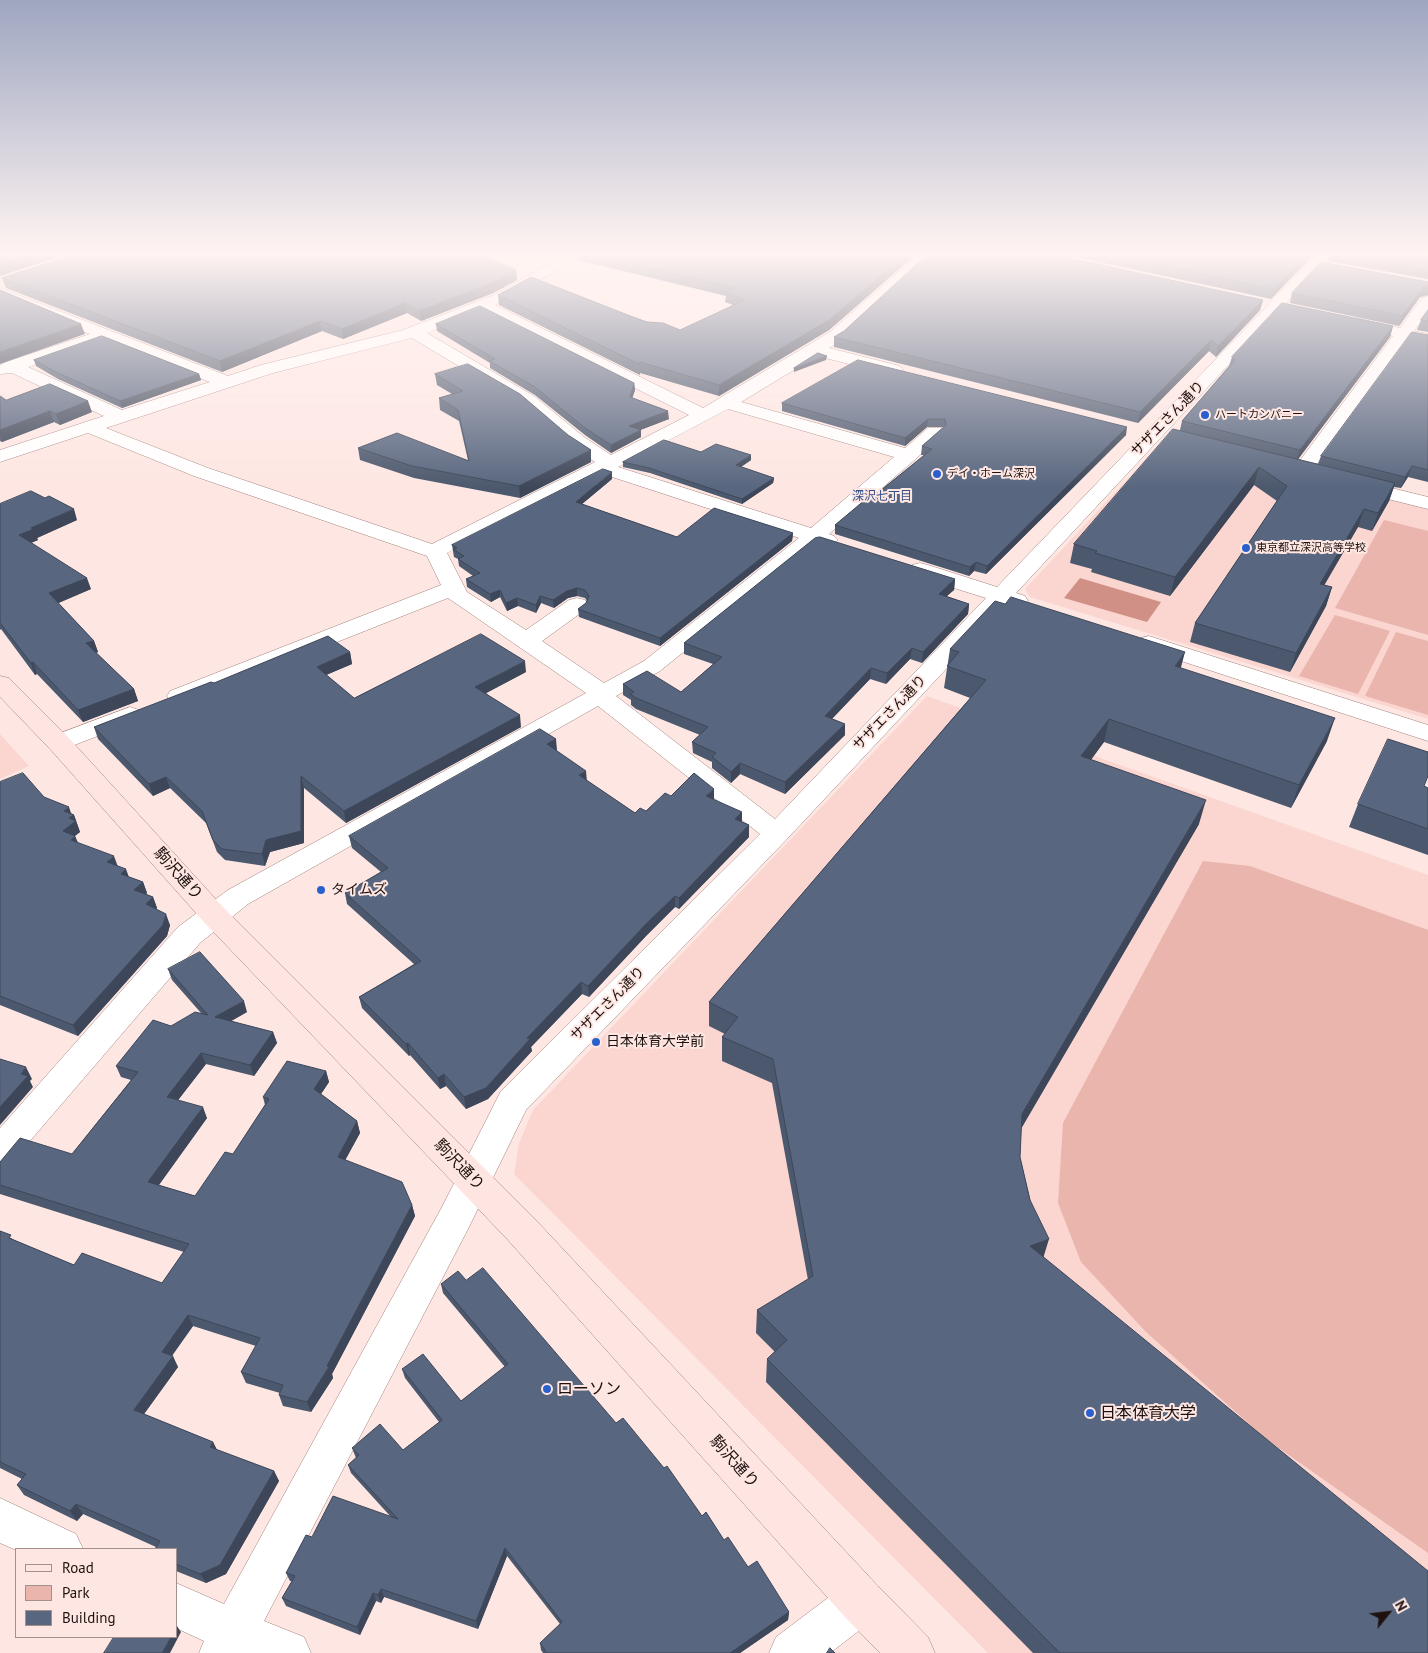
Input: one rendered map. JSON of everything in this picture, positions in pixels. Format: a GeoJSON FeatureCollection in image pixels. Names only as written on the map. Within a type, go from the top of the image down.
{"type":"FeatureCollection","features":[{"type":"Feature","properties":{"kind":"main road","name":"駒沢通り"},"geometry":{"type":"LineString","coordinates":[[0,683],[59,743],[213,914],[520,1228],[861,1601],[912,1653]]}},
{"type":"Feature","properties":{"kind":"street"},"geometry":{"type":"LineString","coordinates":[[0,456],[268,369],[410,333]]}},
{"type":"Feature","properties":{"kind":"street"},"geometry":{"type":"LineString","coordinates":[[416,333],[528,400],[604,465],[850,548]]}},
{"type":"Feature","properties":{"kind":"street"},"geometry":{"type":"LineString","coordinates":[[538,333],[702,415]]}},
{"type":"Feature","properties":{"kind":"street"},"geometry":{"type":"LineString","coordinates":[[88,427],[201,472],[422,549],[435,551],[726,403],[815,350],[839,333]]}},
{"type":"Feature","properties":{"kind":"street","name":"サザエさん通り"},"geometry":{"type":"LineString","coordinates":[[228,1642],[513,1101],[777,833],[1001,596],[1115,473],[1142,433],[1246,333]]}},
{"type":"Feature","properties":{"kind":"street"},"geometry":{"type":"LineString","coordinates":[[1302,472],[1404,333]]}},
{"type":"Feature","properties":{"kind":"street"},"geometry":{"type":"LineString","coordinates":[[1405,333],[1428,339]]}},
{"type":"Feature","properties":{"kind":"street"},"geometry":{"type":"LineString","coordinates":[[6,368],[105,334],[227,382]]}},
{"type":"Feature","properties":{"kind":"street"},"geometry":{"type":"LineString","coordinates":[[815,350],[910,374]]}},
{"type":"Feature","properties":{"kind":"street"},"geometry":{"type":"LineString","coordinates":[[6,368],[119,416]]}},
{"type":"Feature","properties":{"kind":"street"},"geometry":{"type":"LineString","coordinates":[[726,403],[906,455]]}},
{"type":"Feature","properties":{"kind":"street"},"geometry":{"type":"LineString","coordinates":[[0,1152],[189,935],[213,914],[246,892],[652,666],[814,536],[935,432]]}},
{"type":"Feature","properties":{"kind":"street"},"geometry":{"type":"LineString","coordinates":[[1142,433],[1178,439]]}},
{"type":"Feature","properties":{"kind":"street"},"geometry":{"type":"LineString","coordinates":[[1283,466],[1322,476]]}},
{"type":"Feature","properties":{"kind":"street"},"geometry":{"type":"LineString","coordinates":[[1341,481],[1428,503]]}},
{"type":"Feature","properties":{"kind":"street"},"geometry":{"type":"LineString","coordinates":[[435,551],[458,597],[593,685],[600,696],[752,816],[777,833]]}},
{"type":"Feature","properties":{"kind":"street"},"geometry":{"type":"LineString","coordinates":[[904,565],[1032,606]]}},
{"type":"Feature","properties":{"kind":"street"},"geometry":{"type":"LineString","coordinates":[[59,743],[453,588]]}},
{"type":"Feature","properties":{"kind":"street"},"geometry":{"type":"LineString","coordinates":[[526,641],[577,605]]}},
{"type":"Feature","properties":{"kind":"street"},"geometry":{"type":"LineString","coordinates":[[1127,636],[1428,733]]}},
{"type":"Feature","properties":{"kind":"street"},"geometry":{"type":"LineString","coordinates":[[0,1520],[59,1548]]}},
{"type":"Feature","properties":{"kind":"street"},"geometry":{"type":"LineString","coordinates":[[792,1653],[861,1601]]}},
{"type":"Feature","properties":{"kind":"street"},"geometry":{"type":"LineString","coordinates":[[178,1606],[228,1642],[288,1653]]}},
{"type":"Feature","properties":{"kind":"shaded area","name":"東京都立深沢高等学校"},"geometry":{"type":"Polygon","coordinates":[[[1164,440],[1428,507],[1428,719],[1030,597],[1025,589],[1164,440]]]}},
{"type":"Feature","properties":{"kind":"shaded area"},"geometry":{"type":"Polygon","coordinates":[[[1080,578],[1161,602],[1147,622],[1064,598],[1080,578]]]}},
{"type":"Feature","properties":{"kind":"shaded area","name":"日本体育大学"},"geometry":{"type":"Polygon","coordinates":[[[927,696],[1428,875],[1428,1653],[988,1653],[514,1174],[519,1143],[533,1110],[927,696]]]}},
{"type":"Feature","properties":{"kind":"shaded area"},"geometry":{"type":"Polygon","coordinates":[[[0,734],[29,766],[0,779],[0,734]]]}},
{"type":"Feature","properties":{"kind":"green space"},"geometry":{"type":"Polygon","coordinates":[[[1384,520],[1428,531],[1428,635],[1335,608],[1384,520]]]}},
{"type":"Feature","properties":{"kind":"green space"},"geometry":{"type":"Polygon","coordinates":[[[1335,615],[1390,631],[1358,694],[1299,676],[1335,615]]]}},
{"type":"Feature","properties":{"kind":"green space"},"geometry":{"type":"Polygon","coordinates":[[[1396,632],[1428,641],[1428,715],[1365,696],[1396,632]]]}},
{"type":"Feature","properties":{"kind":"green space"},"geometry":{"type":"Polygon","coordinates":[[[1203,861],[1250,866],[1428,930],[1428,1553],[1266,1439],[1146,1332],[1081,1262],[1058,1203],[1063,1123],[1203,861]]]}},
{"type":"Feature","properties":{"kind":"building"},"geometry":{"type":"Polygon","coordinates":[[[0,333],[55,333],[0,352],[0,333]]]}},
{"type":"Feature","properties":{"kind":"building"},"geometry":{"type":"Polygon","coordinates":[[[147,333],[290,333],[220,361],[147,333]]]}},
{"type":"Feature","properties":{"kind":"building"},"geometry":{"type":"Polygon","coordinates":[[[451,333],[534,333],[634,383],[630,397],[668,411],[629,426],[641,430],[611,445],[585,428],[535,387],[489,361],[495,359],[451,333]]]}},
{"type":"Feature","properties":{"kind":"building"},"geometry":{"type":"Polygon","coordinates":[[[576,333],[807,333],[719,385],[640,362],[639,364],[576,333]]]}},
{"type":"Feature","properties":{"kind":"building"},"geometry":{"type":"Polygon","coordinates":[[[840,333],[1231,333],[1218,346],[1211,340],[1140,412],[834,337],[840,333]]]}},
{"type":"Feature","properties":{"kind":"building"},"geometry":{"type":"Polygon","coordinates":[[[1254,333],[1388,333],[1300,450],[1182,421],[1235,360],[1232,357],[1254,333]]]}},
{"type":"Feature","properties":{"kind":"building"},"geometry":{"type":"Polygon","coordinates":[[[1411,333],[1428,335],[1428,470],[1412,466],[1405,477],[1321,456],[1411,333]]]}},
{"type":"Feature","properties":{"kind":"building"},"geometry":{"type":"Polygon","coordinates":[[[102,336],[199,374],[120,401],[34,360],[102,336]]]}},
{"type":"Feature","properties":{"kind":"building"},"geometry":{"type":"Polygon","coordinates":[[[818,353],[827,356],[794,368],[818,353]]]}},
{"type":"Feature","properties":{"kind":"building"},"geometry":{"type":"Polygon","coordinates":[[[858,360],[1127,427],[987,566],[976,562],[970,567],[835,525],[872,494],[875,495],[932,449],[922,446],[946,425],[945,419],[928,419],[905,438],[782,403],[858,360]]]}},
{"type":"Feature","properties":{"kind":"building"},"geometry":{"type":"Polygon","coordinates":[[[468,364],[520,394],[568,435],[591,450],[519,486],[412,466],[358,448],[397,433],[469,461],[458,410],[439,398],[463,391],[435,374],[468,364]]]}},
{"type":"Feature","properties":{"kind":"building"},"geometry":{"type":"Polygon","coordinates":[[[50,384],[88,401],[56,414],[50,411],[0,430],[0,396],[6,400],[50,384]]]}},
{"type":"Feature","properties":{"kind":"building"},"geometry":{"type":"Polygon","coordinates":[[[1173,429],[1395,483],[1378,513],[1364,509],[1320,584],[1332,587],[1296,653],[1195,623],[1287,486],[1259,467],[1175,577],[1095,553],[1097,551],[1074,544],[1173,429]]]}},
{"type":"Feature","properties":{"kind":"building"},"geometry":{"type":"Polygon","coordinates":[[[664,440],[701,452],[716,444],[751,455],[736,465],[774,478],[742,499],[649,468],[623,462],[664,440]]]}},
{"type":"Feature","properties":{"kind":"building"},"geometry":{"type":"Polygon","coordinates":[[[603,469],[612,472],[576,502],[677,537],[714,508],[793,533],[660,638],[578,609],[586,603],[589,596],[585,590],[577,588],[567,591],[553,600],[540,596],[536,605],[517,598],[506,603],[500,590],[490,594],[466,579],[480,573],[458,559],[464,556],[453,549],[457,548],[452,545],[603,469]]]}},
{"type":"Feature","properties":{"kind":"building"},"geometry":{"type":"Polygon","coordinates":[[[31,491],[45,498],[49,496],[74,509],[19,535],[87,578],[49,593],[94,641],[86,643],[134,689],[78,710],[33,662],[31,663],[0,623],[0,504],[31,491]]]}},
{"type":"Feature","properties":{"kind":"building"},"geometry":{"type":"Polygon","coordinates":[[[820,537],[955,579],[939,594],[969,604],[923,652],[912,648],[887,673],[871,668],[825,716],[845,724],[785,782],[740,763],[731,772],[712,757],[716,753],[692,742],[708,727],[636,698],[630,694],[634,692],[623,684],[647,671],[681,692],[722,657],[684,643],[815,538],[820,537]]]}},
{"type":"Feature","properties":{"kind":"building"},"geometry":{"type":"Polygon","coordinates":[[[1011,597],[1185,652],[1175,666],[1335,718],[1299,785],[1109,719],[1081,756],[1206,800],[1022,1114],[1020,1157],[1030,1200],[1049,1239],[1030,1246],[1428,1571],[1428,1653],[1060,1653],[767,1359],[787,1340],[757,1310],[813,1276],[773,1059],[722,1037],[738,1017],[709,1002],[986,680],[947,666],[959,652],[950,649],[995,601],[1005,604],[1011,597]]]}},
{"type":"Feature","properties":{"kind":"building"},"geometry":{"type":"Polygon","coordinates":[[[481,634],[525,661],[475,687],[520,715],[344,811],[301,776],[301,831],[266,840],[262,854],[222,849],[213,840],[202,811],[166,777],[149,784],[94,727],[211,682],[214,683],[328,636],[350,652],[317,667],[354,698],[481,634]]]}},
{"type":"Feature","properties":{"kind":"building"},"geometry":{"type":"Polygon","coordinates":[[[540,729],[556,739],[547,744],[586,771],[579,775],[635,813],[640,808],[646,811],[665,793],[671,796],[694,773],[714,789],[706,796],[742,812],[735,819],[749,825],[679,898],[675,896],[646,924],[588,986],[581,982],[527,1038],[530,1039],[486,1088],[464,1097],[444,1074],[438,1078],[408,1043],[406,1044],[359,997],[421,961],[345,893],[388,868],[349,836],[540,729]]]}},
{"type":"Feature","properties":{"kind":"building"},"geometry":{"type":"Polygon","coordinates":[[[1388,739],[1428,752],[1428,776],[1424,786],[1428,788],[1428,829],[1358,804],[1388,739]]]}},
{"type":"Feature","properties":{"kind":"building"},"geometry":{"type":"Polygon","coordinates":[[[23,773],[44,797],[69,807],[64,811],[74,815],[69,818],[76,821],[63,831],[75,836],[71,840],[114,856],[107,862],[126,869],[121,874],[143,882],[134,890],[153,897],[146,904],[166,914],[163,925],[73,1025],[0,996],[0,782],[23,773]]]}},
{"type":"Feature","properties":{"kind":"building"},"geometry":{"type":"Polygon","coordinates":[[[200,952],[244,1001],[215,1017],[273,1032],[250,1065],[201,1053],[167,1097],[203,1107],[148,1182],[195,1196],[225,1152],[233,1154],[269,1099],[263,1097],[287,1061],[326,1071],[314,1089],[357,1121],[338,1157],[402,1182],[412,1205],[327,1366],[329,1367],[307,1402],[279,1395],[283,1385],[241,1372],[260,1338],[188,1315],[162,1352],[173,1356],[134,1410],[213,1442],[210,1447],[274,1471],[220,1565],[200,1574],[178,1565],[178,1548],[156,1548],[160,1541],[76,1504],[70,1511],[17,1485],[26,1474],[0,1462],[0,1231],[11,1235],[9,1238],[74,1265],[82,1253],[162,1283],[189,1244],[0,1185],[0,1162],[20,1138],[72,1154],[138,1072],[116,1066],[153,1020],[171,1026],[195,1012],[208,1015],[168,969],[200,952]]]}},
{"type":"Feature","properties":{"kind":"building"},"geometry":{"type":"Polygon","coordinates":[[[0,1059],[26,1067],[21,1074],[28,1076],[0,1107],[0,1059]]]}},
{"type":"Feature","properties":{"kind":"building"},"geometry":{"type":"Polygon","coordinates":[[[483,1268],[616,1423],[623,1418],[664,1468],[667,1466],[702,1516],[706,1512],[724,1540],[728,1537],[748,1567],[757,1561],[789,1612],[730,1653],[547,1653],[540,1643],[562,1622],[505,1548],[476,1621],[381,1589],[378,1595],[373,1593],[357,1627],[282,1598],[295,1576],[286,1573],[306,1535],[312,1537],[333,1496],[398,1519],[348,1465],[359,1455],[352,1448],[380,1424],[403,1450],[442,1420],[402,1369],[423,1354],[461,1401],[508,1364],[441,1284],[458,1271],[466,1280],[483,1268]]]}},
{"type":"Feature","properties":{"kind":"building"},"geometry":{"type":"Polygon","coordinates":[[[113,1638],[170,1638],[162,1653],[104,1653],[113,1638]]]}},
{"type":"Feature","properties":{"kind":"building"},"geometry":{"type":"Polygon","coordinates":[[[830,1648],[835,1653],[827,1653],[830,1648]]]}},
{"type":"Feature","properties":{"kind":"place","name":"ハートカンパニー"},"geometry":{"type":"Point","coordinates":[1205,415]}},
{"type":"Feature","properties":{"kind":"place","name":"デイ・ホーム深沢"},"geometry":{"type":"Point","coordinates":[937,474]}},
{"type":"Feature","properties":{"kind":"place","name":"東京都立深沢高等学校"},"geometry":{"type":"Point","coordinates":[1246,548]}},
{"type":"Feature","properties":{"kind":"place","name":"タイムズ"},"geometry":{"type":"Point","coordinates":[321,890]}},
{"type":"Feature","properties":{"kind":"place","name":"日本体育大学前"},"geometry":{"type":"Point","coordinates":[596,1042]}},
{"type":"Feature","properties":{"kind":"place","name":"ローソン"},"geometry":{"type":"Point","coordinates":[547,1389]}},
{"type":"Feature","properties":{"kind":"place","name":"日本体育大学"},"geometry":{"type":"Point","coordinates":[1090,1413]}},
{"type":"Feature","properties":{"kind":"district","name":"深沢七丁目"},"geometry":{"type":"Point","coordinates":[882,497]}}]}
